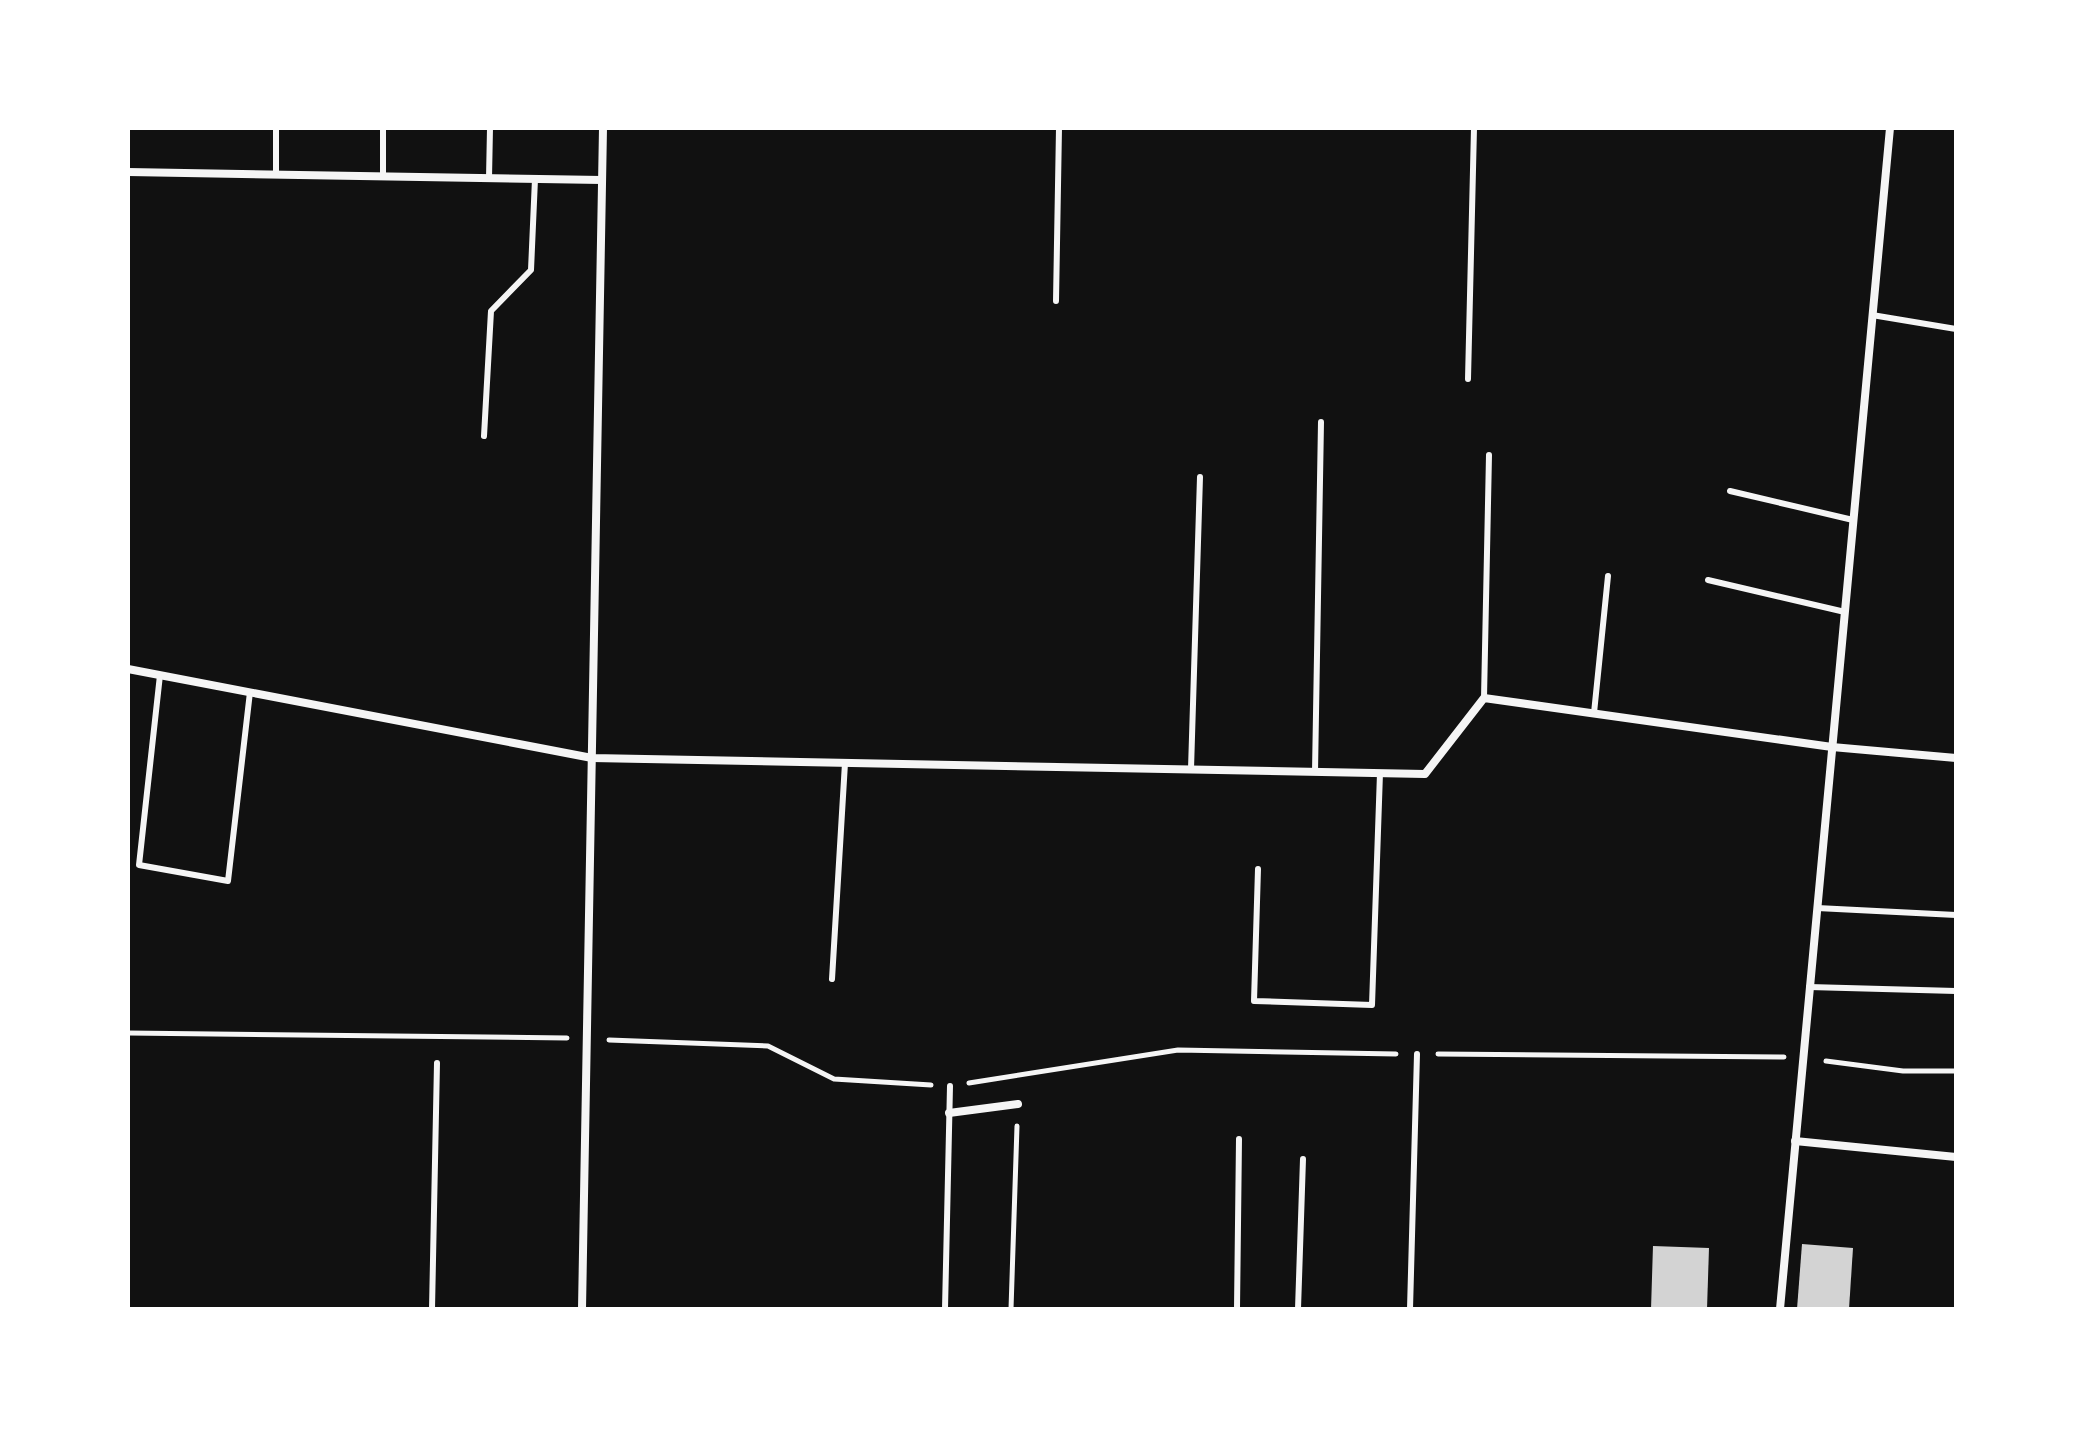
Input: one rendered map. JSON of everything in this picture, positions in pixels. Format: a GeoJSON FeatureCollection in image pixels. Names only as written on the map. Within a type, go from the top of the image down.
{"type":"FeatureCollection","features":[{"type":"Feature","properties":{"kind":"street"},"geometry":{"type":"LineString","coordinates":[[582,1309],[603,128]]}},
{"type":"Feature","properties":{"kind":"street"},"geometry":{"type":"LineString","coordinates":[[1780,1309],[1890,128]]}},
{"type":"Feature","properties":{"kind":"street"},"geometry":{"type":"LineString","coordinates":[[128,172],[602,180]]}},
{"type":"Feature","properties":{"kind":"street"},"geometry":{"type":"LineString","coordinates":[[128,669],[592,758],[1425,774],[1484,698],[1832,747],[1956,758]]}},
{"type":"Feature","properties":{"kind":"street"},"geometry":{"type":"LineString","coordinates":[[949,1113],[1018,1104]]}},
{"type":"Feature","properties":{"kind":"street"},"geometry":{"type":"LineString","coordinates":[[1795,1141],[1956,1157]]}},
{"type":"Feature","properties":{"kind":"lane"},"geometry":{"type":"LineString","coordinates":[[276,128],[276,174]]}},
{"type":"Feature","properties":{"kind":"lane"},"geometry":{"type":"LineString","coordinates":[[383,128],[383,176]]}},
{"type":"Feature","properties":{"kind":"lane"},"geometry":{"type":"LineString","coordinates":[[489,178],[490,128]]}},
{"type":"Feature","properties":{"kind":"lane"},"geometry":{"type":"LineString","coordinates":[[1056,301],[1059,128]]}},
{"type":"Feature","properties":{"kind":"lane"},"geometry":{"type":"LineString","coordinates":[[1468,379],[1474,128]]}},
{"type":"Feature","properties":{"kind":"lane"},"geometry":{"type":"LineString","coordinates":[[484,436],[491,311],[531,270],[535,179]]}},
{"type":"Feature","properties":{"kind":"lane"},"geometry":{"type":"LineString","coordinates":[[1872,315],[1956,329]]}},
{"type":"Feature","properties":{"kind":"lane"},"geometry":{"type":"LineString","coordinates":[[1315,772],[1321,422]]}},
{"type":"Feature","properties":{"kind":"lane"},"geometry":{"type":"LineString","coordinates":[[1484,698],[1489,455]]}},
{"type":"Feature","properties":{"kind":"lane"},"geometry":{"type":"LineString","coordinates":[[1191,769],[1200,477]]}},
{"type":"Feature","properties":{"kind":"lane"},"geometry":{"type":"LineString","coordinates":[[1730,491],[1853,520]]}},
{"type":"Feature","properties":{"kind":"lane"},"geometry":{"type":"LineString","coordinates":[[1594,713],[1608,576]]}},
{"type":"Feature","properties":{"kind":"lane"},"geometry":{"type":"LineString","coordinates":[[1708,580],[1845,612]]}},
{"type":"Feature","properties":{"kind":"lane"},"geometry":{"type":"LineString","coordinates":[[160,675],[139,865],[228,881],[250,692]]}},
{"type":"Feature","properties":{"kind":"lane"},"geometry":{"type":"LineString","coordinates":[[832,979],[845,763]]}},
{"type":"Feature","properties":{"kind":"lane"},"geometry":{"type":"LineString","coordinates":[[1258,869],[1254,1001],[1372,1005],[1380,773]]}},
{"type":"Feature","properties":{"kind":"lane"},"geometry":{"type":"LineString","coordinates":[[1817,908],[1956,915]]}},
{"type":"Feature","properties":{"kind":"lane"},"geometry":{"type":"LineString","coordinates":[[1809,987],[1956,991]]}},
{"type":"Feature","properties":{"kind":"lane"},"geometry":{"type":"LineString","coordinates":[[1410,1309],[1417,1054]]}},
{"type":"Feature","properties":{"kind":"lane"},"geometry":{"type":"LineString","coordinates":[[432,1309],[437,1063]]}},
{"type":"Feature","properties":{"kind":"lane"},"geometry":{"type":"LineString","coordinates":[[945,1309],[950,1086]]}},
{"type":"Feature","properties":{"kind":"lane"},"geometry":{"type":"LineString","coordinates":[[1237,1309],[1239,1139]]}},
{"type":"Feature","properties":{"kind":"lane"},"geometry":{"type":"LineString","coordinates":[[1298,1309],[1303,1159]]}},
{"type":"Feature","properties":{"kind":"path"},"geometry":{"type":"LineString","coordinates":[[128,1033],[587,1039],[768,1046],[834,1079],[950,1086],[1178,1050],[1803,1058],[1903,1071],[1956,1071]]}},
{"type":"Feature","properties":{"kind":"path"},"geometry":{"type":"LineString","coordinates":[[1011,1309],[1018,1104]]}},
{"type":"Feature","properties":{"kind":"building"},"geometry":{"type":"Polygon","coordinates":[[[1802,1244],[1853,1248],[1849,1309],[1797,1309],[1802,1244]]]}},
{"type":"Feature","properties":{"kind":"building"},"geometry":{"type":"Polygon","coordinates":[[[1653,1246],[1709,1248],[1707,1309],[1651,1309],[1653,1246]]]}}]}
